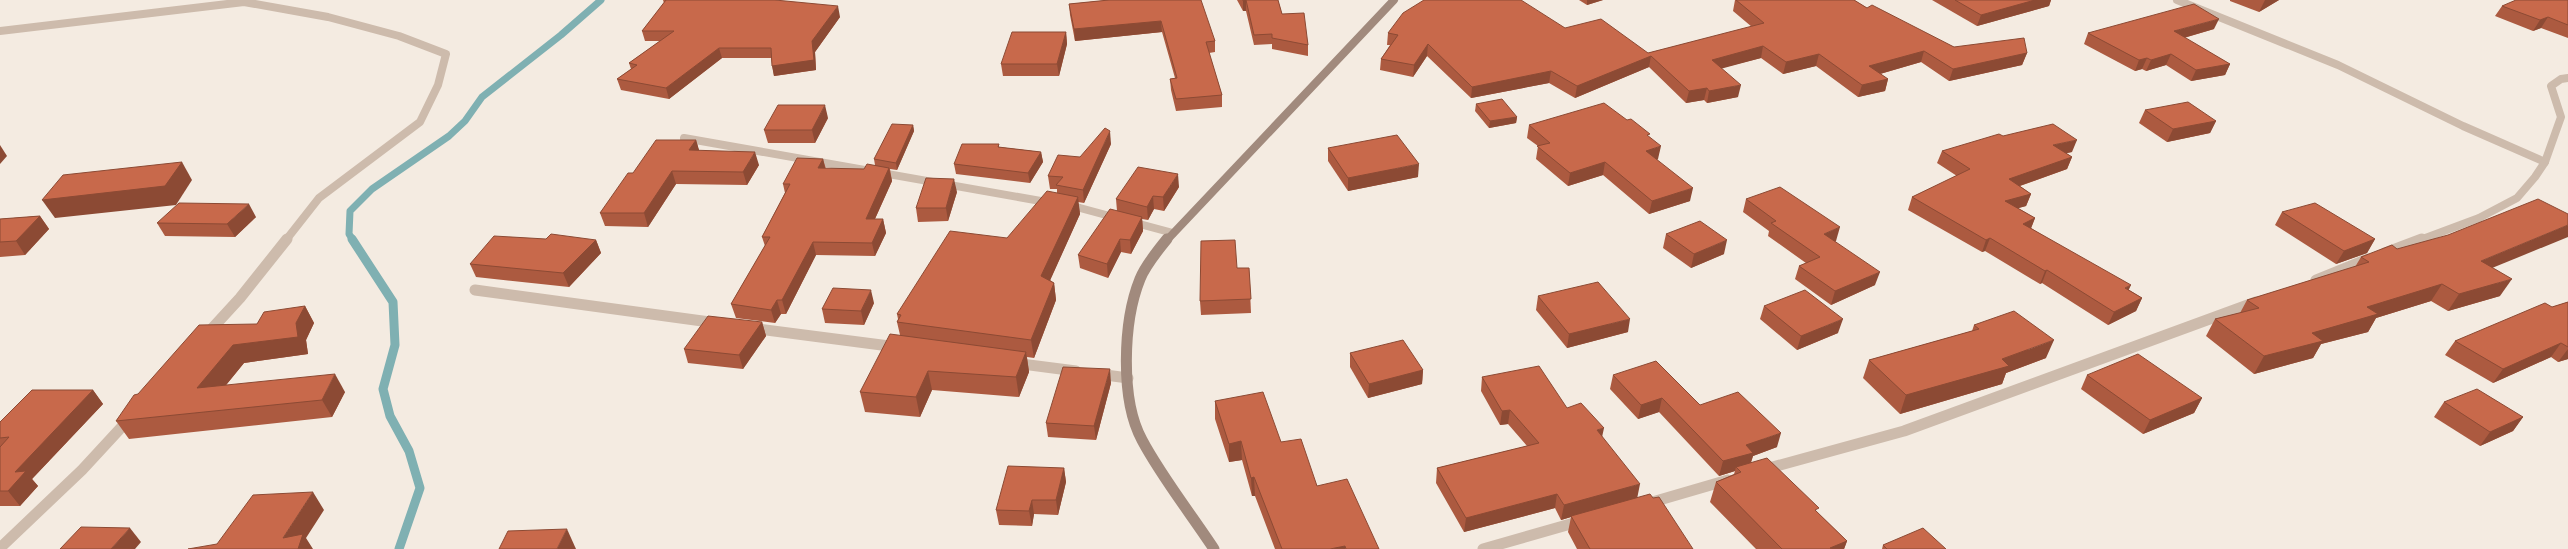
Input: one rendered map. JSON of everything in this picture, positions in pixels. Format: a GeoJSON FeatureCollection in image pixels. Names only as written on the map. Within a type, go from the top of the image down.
{"type":"FeatureCollection","features":[{"type":"Feature","properties":{"kind":"street"},"geometry":{"type":"LineString","coordinates":[[1214,549],[1141,439],[1129,398],[1127,347],[1131,311],[1140,278],[1173,233],[1394,0]]}},
{"type":"Feature","properties":{"kind":"street"},"geometry":{"type":"LineString","coordinates":[[2177,0],[2338,65],[2463,126],[2545,162]]}},
{"type":"Feature","properties":{"kind":"street"},"geometry":{"type":"LineString","coordinates":[[0,31],[244,2],[328,17],[399,36],[446,54],[438,85],[420,122],[319,198],[240,298],[198,344]]}},
{"type":"Feature","properties":{"kind":"street"},"geometry":{"type":"LineString","coordinates":[[2302,285],[2479,218],[2517,198],[2535,177],[2545,162],[2561,117],[2551,86],[2561,79],[2568,78]]}},
{"type":"Feature","properties":{"kind":"street"},"geometry":{"type":"LineString","coordinates":[[684,138],[1080,208],[1173,233]]}},
{"type":"Feature","properties":{"kind":"street"},"geometry":{"type":"LineString","coordinates":[[475,290],[912,349]]}},
{"type":"Feature","properties":{"kind":"street"},"geometry":{"type":"LineString","coordinates":[[1639,505],[1904,431],[2266,298]]}},
{"type":"Feature","properties":{"kind":"street"},"geometry":{"type":"LineString","coordinates":[[1006,362],[1128,378]]}},
{"type":"Feature","properties":{"kind":"street"},"geometry":{"type":"LineString","coordinates":[[0,548],[82,470],[135,413]]}},
{"type":"Feature","properties":{"kind":"street"},"geometry":{"type":"LineString","coordinates":[[1483,549],[1593,518]]}},
{"type":"Feature","properties":{"kind":"building"},"geometry":{"type":"Polygon","coordinates":[[[666,0],[775,0],[838,6],[812,41],[814,60],[772,66],[771,48],[719,48],[666,88],[617,79],[637,65],[629,63],[674,31],[642,31],[666,0]]]}},
{"type":"Feature","properties":{"kind":"building"},"geometry":{"type":"Polygon","coordinates":[[[1109,0],[1201,0],[1215,41],[1206,42],[1222,95],[1176,99],[1170,79],[1177,78],[1161,21],[1074,29],[1069,4],[1109,0]]]}},
{"type":"Feature","properties":{"kind":"building"},"geometry":{"type":"Polygon","coordinates":[[[1246,0],[1278,0],[1282,14],[1304,13],[1308,45],[1272,38],[1272,34],[1254,35],[1246,0]]]}},
{"type":"Feature","properties":{"kind":"building"},"geometry":{"type":"Polygon","coordinates":[[[1424,0],[1521,0],[1565,28],[1601,19],[1648,53],[1764,23],[1736,0],[1854,0],[1867,8],[1872,5],[1954,47],[2024,38],[2027,53],[1953,69],[1924,51],[1869,66],[1888,79],[1862,85],[1819,54],[1786,62],[1763,46],[1712,60],[1741,85],[1709,91],[1707,88],[1689,91],[1651,56],[1577,86],[1551,71],[1472,87],[1428,44],[1414,65],[1381,59],[1398,35],[1388,33],[1403,13],[1424,0]]]}},
{"type":"Feature","properties":{"kind":"building"},"geometry":{"type":"Polygon","coordinates":[[[1955,0],[2035,0],[1981,15],[1955,0]]]}},
{"type":"Feature","properties":{"kind":"building"},"geometry":{"type":"Polygon","coordinates":[[[2516,0],[2568,0],[2568,25],[2548,17],[2540,20],[2502,6],[2516,0]]]}},
{"type":"Feature","properties":{"kind":"building"},"geometry":{"type":"Polygon","coordinates":[[[2194,4],[2219,19],[2174,31],[2230,64],[2196,70],[2171,54],[2151,60],[2147,58],[2139,60],[2088,33],[2194,4]]]}},
{"type":"Feature","properties":{"kind":"building"},"geometry":{"type":"Polygon","coordinates":[[[1012,32],[1066,32],[1057,64],[1001,64],[1012,32]]]}},
{"type":"Feature","properties":{"kind":"building"},"geometry":{"type":"Polygon","coordinates":[[[1502,99],[1517,117],[1490,121],[1476,104],[1502,99]]]}},
{"type":"Feature","properties":{"kind":"building"},"geometry":{"type":"Polygon","coordinates":[[[2188,102],[2216,121],[2173,129],[2145,110],[2188,102]]]}},
{"type":"Feature","properties":{"kind":"building"},"geometry":{"type":"Polygon","coordinates":[[[1604,103],[1627,120],[1631,119],[1650,134],[1647,135],[1661,146],[1646,151],[1693,188],[1652,201],[1605,162],[1570,173],[1537,146],[1550,143],[1529,125],[1604,103]]]}},
{"type":"Feature","properties":{"kind":"building"},"geometry":{"type":"Polygon","coordinates":[[[778,105],[825,105],[812,130],[764,130],[778,105]]]}},
{"type":"Feature","properties":{"kind":"building"},"geometry":{"type":"Polygon","coordinates":[[[892,124],[913,125],[896,163],[874,159],[892,124]]]}},
{"type":"Feature","properties":{"kind":"building"},"geometry":{"type":"Polygon","coordinates":[[[2053,124],[2077,140],[2053,145],[2072,157],[2009,179],[2031,194],[2005,201],[2035,218],[2023,224],[2131,285],[2125,288],[2142,298],[2114,312],[2047,270],[2045,271],[1990,238],[1986,240],[1912,197],[1970,169],[1942,151],[1999,134],[2003,136],[2053,124]]]}},
{"type":"Feature","properties":{"kind":"building"},"geometry":{"type":"Polygon","coordinates":[[[1105,128],[1110,131],[1083,190],[1056,185],[1063,177],[1048,176],[1058,155],[1080,157],[1105,128]]]}},
{"type":"Feature","properties":{"kind":"building"},"geometry":{"type":"Polygon","coordinates":[[[1397,135],[1419,164],[1348,178],[1328,148],[1397,135]]]}},
{"type":"Feature","properties":{"kind":"building"},"geometry":{"type":"Polygon","coordinates":[[[656,140],[696,140],[689,150],[755,152],[743,172],[672,171],[644,213],[600,213],[628,173],[633,173],[656,140]]]}},
{"type":"Feature","properties":{"kind":"building"},"geometry":{"type":"Polygon","coordinates":[[[962,144],[999,144],[998,147],[1041,152],[1028,173],[954,164],[962,144]]]}},
{"type":"Feature","properties":{"kind":"building"},"geometry":{"type":"Polygon","coordinates":[[[797,158],[823,159],[818,168],[864,169],[867,164],[889,168],[866,219],[883,219],[872,243],[813,242],[782,300],[777,300],[771,310],[731,304],[770,237],[762,237],[790,184],[783,184],[797,158]]]}},
{"type":"Feature","properties":{"kind":"building"},"geometry":{"type":"Polygon","coordinates":[[[182,162],[165,186],[42,200],[63,175],[182,162]]]}},
{"type":"Feature","properties":{"kind":"building"},"geometry":{"type":"Polygon","coordinates":[[[1138,167],[1178,174],[1163,197],[1153,196],[1147,207],[1116,199],[1138,167]]]}},
{"type":"Feature","properties":{"kind":"building"},"geometry":{"type":"Polygon","coordinates":[[[926,178],[954,179],[946,208],[916,208],[926,178]]]}},
{"type":"Feature","properties":{"kind":"building"},"geometry":{"type":"Polygon","coordinates":[[[1780,187],[1840,227],[1824,234],[1880,272],[1835,291],[1799,266],[1820,257],[1771,223],[1776,221],[1746,199],[1780,187]]]}},
{"type":"Feature","properties":{"kind":"building"},"geometry":{"type":"Polygon","coordinates":[[[1047,191],[1078,197],[1041,276],[1054,283],[1031,340],[897,322],[901,315],[897,314],[950,231],[1007,238],[1047,191]]]}},
{"type":"Feature","properties":{"kind":"building"},"geometry":{"type":"Polygon","coordinates":[[[2538,199],[2568,214],[2568,225],[2481,261],[2512,279],[2459,294],[2442,284],[2367,307],[2378,314],[2312,333],[2323,341],[2264,356],[2215,319],[2259,308],[2247,300],[2369,262],[2361,257],[2392,245],[2397,249],[2448,235],[2538,199]]]}},
{"type":"Feature","properties":{"kind":"building"},"geometry":{"type":"Polygon","coordinates":[[[179,203],[249,204],[227,224],[157,223],[179,203]]]}},
{"type":"Feature","properties":{"kind":"building"},"geometry":{"type":"Polygon","coordinates":[[[2315,203],[2375,239],[2344,251],[2282,212],[2315,203]]]}},
{"type":"Feature","properties":{"kind":"building"},"geometry":{"type":"Polygon","coordinates":[[[1110,209],[1142,217],[1130,240],[1120,239],[1107,264],[1078,255],[1110,209]]]}},
{"type":"Feature","properties":{"kind":"building"},"geometry":{"type":"Polygon","coordinates":[[[40,216],[16,241],[0,242],[0,219],[40,216]]]}},
{"type":"Feature","properties":{"kind":"building"},"geometry":{"type":"Polygon","coordinates":[[[1700,221],[1727,240],[1694,254],[1666,234],[1700,221]]]}},
{"type":"Feature","properties":{"kind":"building"},"geometry":{"type":"Polygon","coordinates":[[[551,234],[596,240],[563,273],[470,264],[494,236],[546,239],[551,234]]]}},
{"type":"Feature","properties":{"kind":"building"},"geometry":{"type":"Polygon","coordinates":[[[1235,240],[1237,268],[1249,268],[1251,299],[1200,301],[1201,241],[1235,240]]]}},
{"type":"Feature","properties":{"kind":"building"},"geometry":{"type":"Polygon","coordinates":[[[1598,282],[1630,319],[1569,334],[1538,296],[1598,282]]]}},
{"type":"Feature","properties":{"kind":"building"},"geometry":{"type":"Polygon","coordinates":[[[833,288],[871,290],[861,311],[822,309],[833,288]]]}},
{"type":"Feature","properties":{"kind":"building"},"geometry":{"type":"Polygon","coordinates":[[[1805,290],[1843,319],[1801,336],[1764,306],[1805,290]]]}},
{"type":"Feature","properties":{"kind":"building"},"geometry":{"type":"Polygon","coordinates":[[[2568,302],[2568,347],[2561,343],[2503,369],[2455,341],[2545,303],[2552,307],[2568,302]]]}},
{"type":"Feature","properties":{"kind":"building"},"geometry":{"type":"Polygon","coordinates":[[[305,306],[296,323],[298,337],[233,345],[197,388],[335,374],[322,400],[116,421],[134,395],[138,394],[199,325],[257,324],[264,312],[305,306]]]}},
{"type":"Feature","properties":{"kind":"building"},"geometry":{"type":"Polygon","coordinates":[[[2014,311],[2054,340],[2002,359],[2009,366],[1906,395],[1869,360],[1979,329],[1974,325],[2014,311]]]}},
{"type":"Feature","properties":{"kind":"building"},"geometry":{"type":"Polygon","coordinates":[[[708,316],[762,322],[739,355],[684,349],[708,316]]]}},
{"type":"Feature","properties":{"kind":"building"},"geometry":{"type":"Polygon","coordinates":[[[890,334],[1026,352],[1016,377],[928,371],[916,397],[860,392],[890,334]]]}},
{"type":"Feature","properties":{"kind":"building"},"geometry":{"type":"Polygon","coordinates":[[[1403,340],[1423,370],[1369,384],[1350,353],[1403,340]]]}},
{"type":"Feature","properties":{"kind":"building"},"geometry":{"type":"Polygon","coordinates":[[[2138,354],[2202,398],[2150,420],[2087,375],[2138,354]]]}},
{"type":"Feature","properties":{"kind":"building"},"geometry":{"type":"Polygon","coordinates":[[[1656,361],[1700,405],[1738,392],[1781,433],[1746,445],[1753,453],[1723,461],[1662,398],[1641,405],[1613,375],[1656,361]]]}},
{"type":"Feature","properties":{"kind":"building"},"geometry":{"type":"Polygon","coordinates":[[[1539,366],[1567,408],[1581,403],[1604,428],[1597,430],[1640,484],[1564,505],[1557,494],[1466,518],[1437,468],[1539,443],[1510,410],[1502,411],[1482,377],[1539,366]]]}},
{"type":"Feature","properties":{"kind":"building"},"geometry":{"type":"Polygon","coordinates":[[[1063,367],[1110,369],[1094,426],[1046,423],[1063,367]]]}},
{"type":"Feature","properties":{"kind":"building"},"geometry":{"type":"Polygon","coordinates":[[[2477,389],[2523,417],[2490,432],[2444,402],[2477,389]]]}},
{"type":"Feature","properties":{"kind":"building"},"geometry":{"type":"Polygon","coordinates":[[[32,390],[93,390],[15,472],[26,471],[8,491],[0,491],[0,447],[9,437],[0,438],[0,422],[32,390]]]}},
{"type":"Feature","properties":{"kind":"building"},"geometry":{"type":"Polygon","coordinates":[[[1263,392],[1281,442],[1301,439],[1317,486],[1347,479],[1379,549],[1346,549],[1345,546],[1330,549],[1282,549],[1254,477],[1251,478],[1241,441],[1229,444],[1215,401],[1263,392]]]}},
{"type":"Feature","properties":{"kind":"building"},"geometry":{"type":"Polygon","coordinates":[[[1767,458],[1819,508],[1815,510],[1847,541],[1830,548],[1832,549],[1782,549],[1716,482],[1741,472],[1736,467],[1767,458]]]}},
{"type":"Feature","properties":{"kind":"building"},"geometry":{"type":"Polygon","coordinates":[[[1008,466],[1064,468],[1056,500],[1032,500],[1029,511],[996,510],[1008,466]]]}},
{"type":"Feature","properties":{"kind":"building"},"geometry":{"type":"Polygon","coordinates":[[[313,492],[283,538],[303,534],[298,549],[188,549],[217,544],[253,495],[313,492]]]}},
{"type":"Feature","properties":{"kind":"building"},"geometry":{"type":"Polygon","coordinates":[[[1650,494],[1653,498],[1659,497],[1693,549],[1590,549],[1571,516],[1650,494]]]}},
{"type":"Feature","properties":{"kind":"building"},"geometry":{"type":"Polygon","coordinates":[[[81,527],[130,528],[111,549],[60,549],[81,527]]]}},
{"type":"Feature","properties":{"kind":"building"},"geometry":{"type":"Polygon","coordinates":[[[1923,528],[1946,549],[1887,549],[1883,545],[1923,528]]]}},
{"type":"Feature","properties":{"kind":"building"},"geometry":{"type":"Polygon","coordinates":[[[567,529],[557,549],[499,549],[508,531],[567,529]]]}},
{"type":"Feature","properties":{"kind":"waterway"},"geometry":{"type":"LineString","coordinates":[[353,240],[349,234],[350,211],[372,189],[449,136],[465,121],[482,97],[561,35],[601,0]]}},
{"type":"Feature","properties":{"kind":"waterway"},"geometry":{"type":"LineString","coordinates":[[352,239],[393,302],[395,345],[383,389],[390,416],[409,451],[420,488],[399,549]]}}]}
